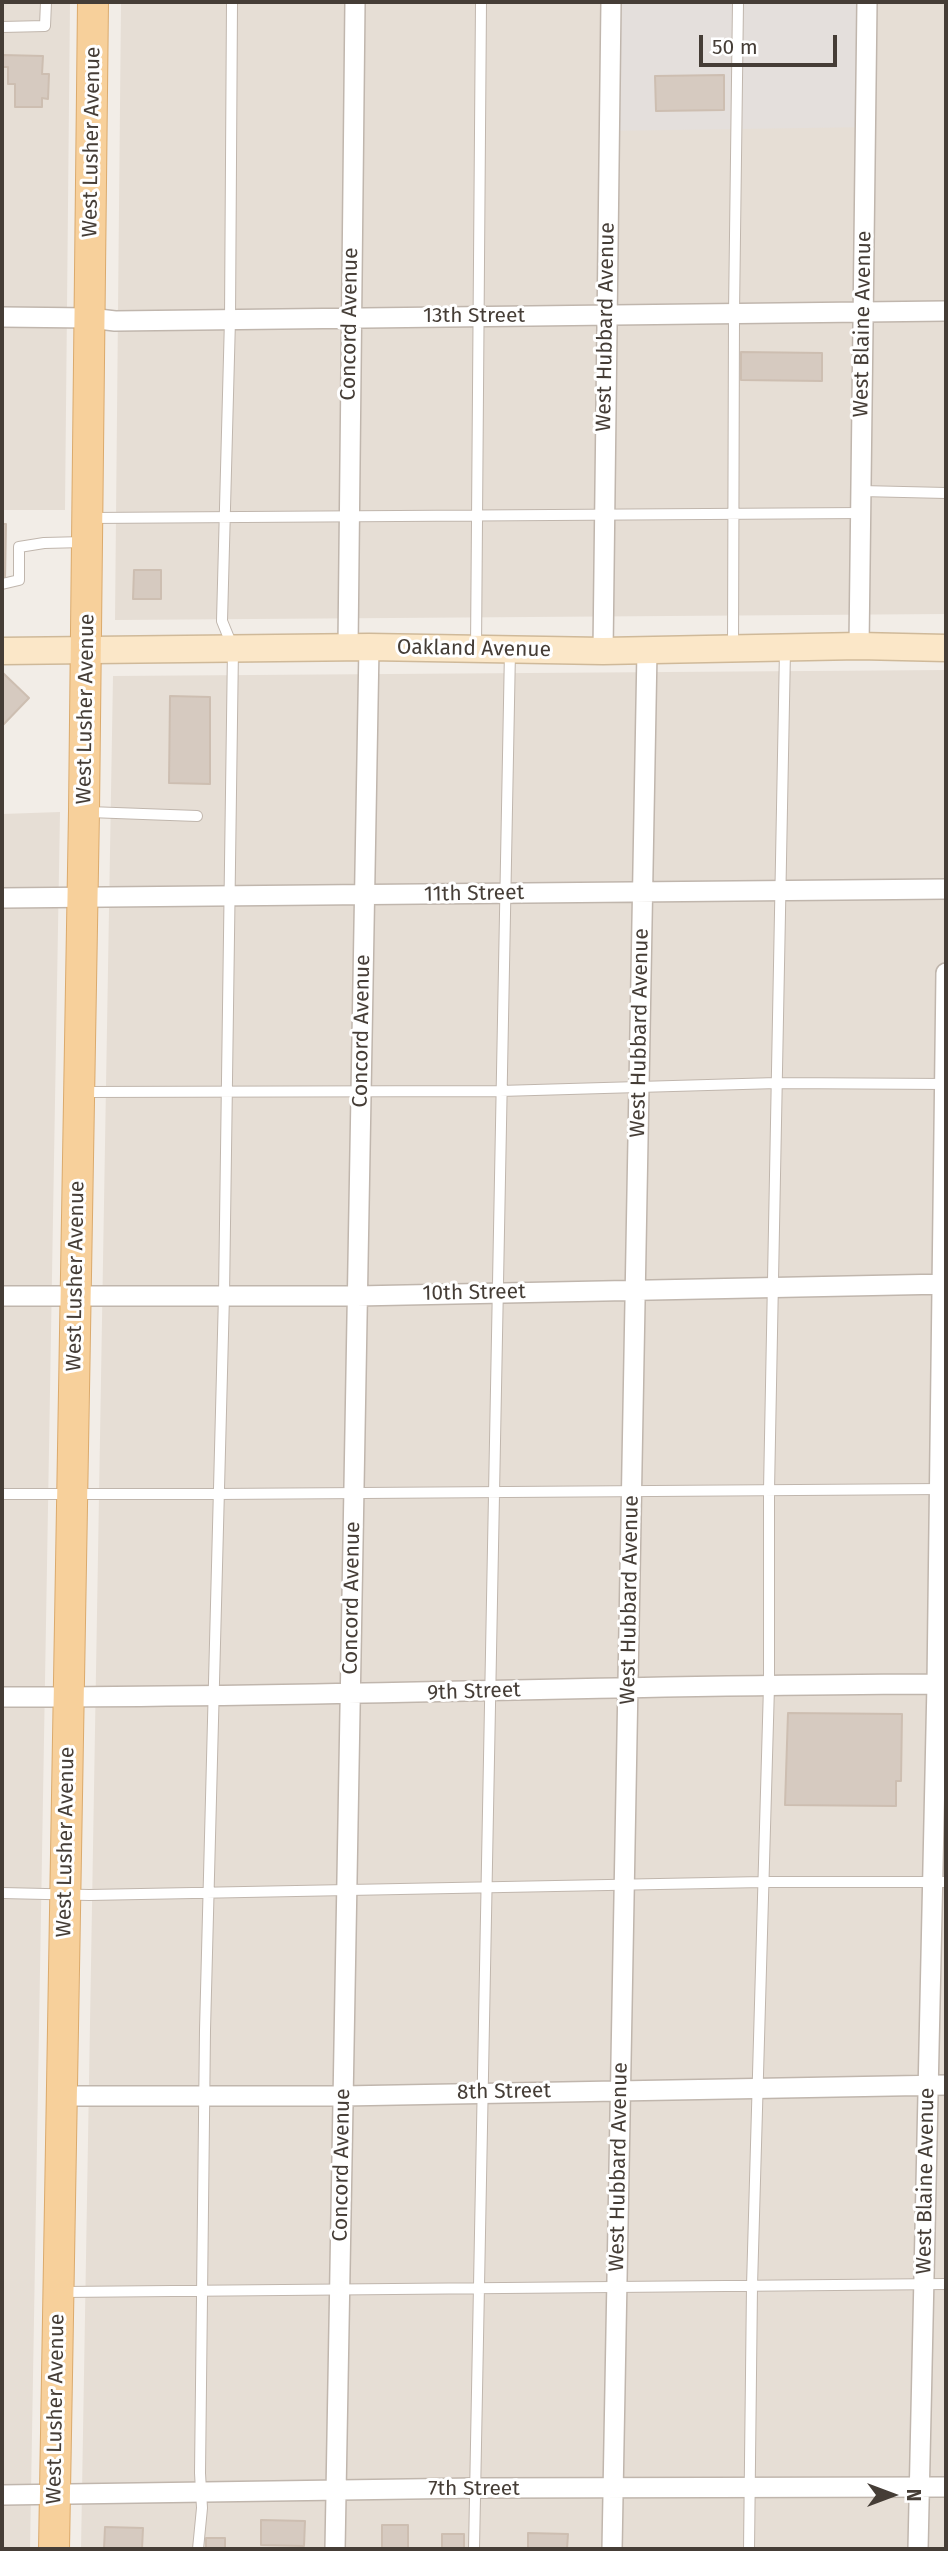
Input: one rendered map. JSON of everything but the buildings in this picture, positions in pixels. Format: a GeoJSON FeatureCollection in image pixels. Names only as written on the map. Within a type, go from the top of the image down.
{"type":"FeatureCollection","features":[{"type":"Feature","properties":{"kind":"main road","name":"West Lusher Avenue"},"geometry":{"type":"LineString","coordinates":[[54,2549],[85,811],[93,2]]}},
{"type":"Feature","properties":{"kind":"street","name":"Concord Avenue"},"geometry":{"type":"LineString","coordinates":[[335,2549],[365,895],[358,647],[349,516],[355,2]]}},
{"type":"Feature","properties":{"kind":"street","name":"West Hubbard Avenue"},"geometry":{"type":"LineString","coordinates":[[603,651],[611,2]]}},
{"type":"Feature","properties":{"kind":"street","name":"West Blaine Avenue"},"geometry":{"type":"LineString","coordinates":[[859,646],[867,2]]}},
{"type":"Feature","properties":{"kind":"street","name":"13th Street"},"geometry":{"type":"LineString","coordinates":[[2,317],[90,318],[115,321],[946,311]]}},
{"type":"Feature","properties":{"kind":"street","name":"Oakland Avenue"},"geometry":{"type":"LineString","coordinates":[[2,651],[358,647],[603,651],[859,646],[946,648]]}},
{"type":"Feature","properties":{"kind":"street","name":"West Hubbard Avenue"},"geometry":{"type":"LineString","coordinates":[[612,2549],[647,651]]}},
{"type":"Feature","properties":{"kind":"street","name":"11th Street"},"geometry":{"type":"LineString","coordinates":[[2,898],[946,889]]}},
{"type":"Feature","properties":{"kind":"street","name":"West Blaine Avenue"},"geometry":{"type":"LineString","coordinates":[[918,2549],[923,2285],[937,2085],[946,973]]}},
{"type":"Feature","properties":{"kind":"street","name":"10th Street"},"geometry":{"type":"LineString","coordinates":[[2,1296],[358,1296],[944,1284]]}},
{"type":"Feature","properties":{"kind":"street","name":"9th Street"},"geometry":{"type":"LineString","coordinates":[[2,1697],[350,1695],[942,1684]]}},
{"type":"Feature","properties":{"kind":"street","name":"8th Street"},"geometry":{"type":"LineString","coordinates":[[61,2096],[343,2096],[937,2085]]}},
{"type":"Feature","properties":{"kind":"street","name":"7th Street"},"geometry":{"type":"LineString","coordinates":[[2,2495],[476,2488],[946,2487]]}},
{"type":"Feature","properties":{"kind":"lane"},"geometry":{"type":"LineString","coordinates":[[2,27],[45,26],[46,2]]}},
{"type":"Feature","properties":{"kind":"lane"},"geometry":{"type":"LineString","coordinates":[[198,2549],[217,1494],[228,1090],[233,648],[222,621],[230,319],[232,2]]}},
{"type":"Feature","properties":{"kind":"lane"},"geometry":{"type":"LineString","coordinates":[[476,649],[481,2]]}},
{"type":"Feature","properties":{"kind":"lane"},"geometry":{"type":"LineString","coordinates":[[733,649],[738,2]]}},
{"type":"Feature","properties":{"kind":"lane"},"geometry":{"type":"LineString","coordinates":[[861,491],[946,493]]}},
{"type":"Feature","properties":{"kind":"lane"},"geometry":{"type":"LineString","coordinates":[[2,584],[19,580],[19,547],[88,530],[225,517],[861,513]]}},
{"type":"Feature","properties":{"kind":"lane"},"geometry":{"type":"LineString","coordinates":[[749,2549],[752,2286],[769,1686],[769,1490],[785,648]]}},
{"type":"Feature","properties":{"kind":"lane"},"geometry":{"type":"LineString","coordinates":[[474,2549],[510,649]]}},
{"type":"Feature","properties":{"kind":"lane"},"geometry":{"type":"LineString","coordinates":[[85,811],[197,816]]}},
{"type":"Feature","properties":{"kind":"lane"},"geometry":{"type":"LineString","coordinates":[[80,1092],[500,1091],[777,1083],[945,1084]]}},
{"type":"Feature","properties":{"kind":"lane"},"geometry":{"type":"LineString","coordinates":[[2,1494],[943,1489]]}},
{"type":"Feature","properties":{"kind":"lane"},"geometry":{"type":"LineString","coordinates":[[2,1893],[89,1895],[763,1882],[939,1882]]}},
{"type":"Feature","properties":{"kind":"lane"},"geometry":{"type":"LineString","coordinates":[[58,2292],[946,2284]]}},
{"type":"Feature","properties":{"kind":"shaded area"},"geometry":{"type":"Polygon","coordinates":[[[2,2],[70,2],[65,510],[2,510],[2,2]]]}},
{"type":"Feature","properties":{"kind":"shaded area"},"geometry":{"type":"Polygon","coordinates":[[[121,2],[601,2],[600,130],[876,2],[946,2],[946,614],[115,620],[121,2]]]}},
{"type":"Feature","properties":{"kind":"shaded area"},"geometry":{"type":"Polygon","coordinates":[[[601,2],[876,2],[875,127],[600,131],[601,2]]]}},
{"type":"Feature","properties":{"kind":"shaded area"},"geometry":{"type":"Polygon","coordinates":[[[946,670],[946,2549],[81,2549],[113,676],[946,670]]]}},
{"type":"Feature","properties":{"kind":"shaded area"},"geometry":{"type":"Polygon","coordinates":[[[60,812],[30,2549],[2,2549],[2,814],[60,812]]]}}]}
